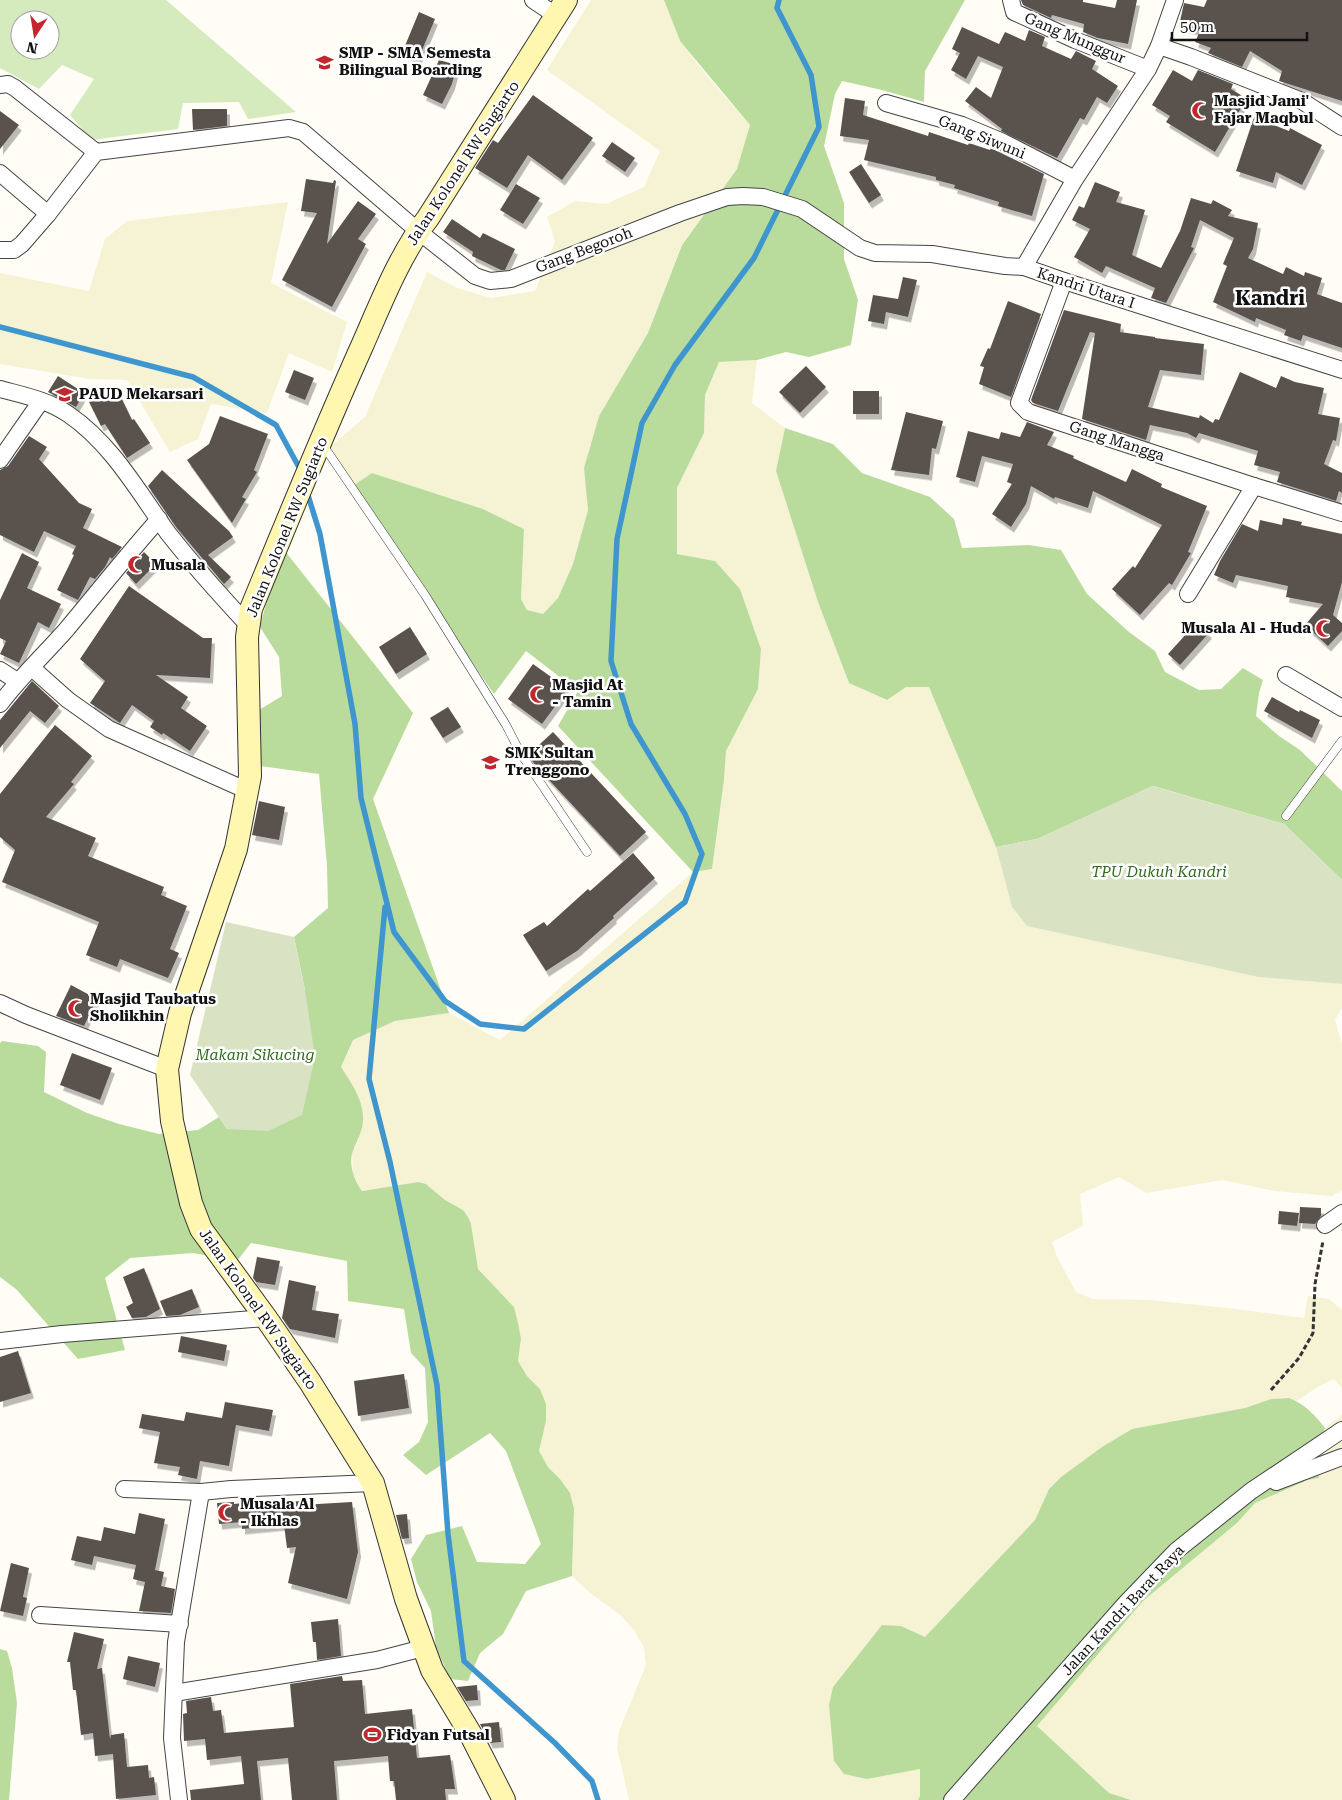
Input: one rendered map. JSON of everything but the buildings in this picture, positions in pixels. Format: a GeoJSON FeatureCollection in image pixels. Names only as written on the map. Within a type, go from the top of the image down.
{"type":"FeatureCollection","features":[{"type":"Feature","properties":{"kind":"main road","name":"Jalan Kolonel RW Sugiarto"},"geometry":{"type":"LineString","coordinates":[[504,1800],[470,1732],[432,1670],[406,1599],[373,1483],[310,1382],[201,1229],[194,1213],[172,1122],[167,1069],[180,1013],[236,850],[248,791],[250,776],[247,637],[251,609],[320,442],[394,274],[418,231],[562,8]]}},
{"type":"Feature","properties":{"kind":"street"},"geometry":{"type":"LineString","coordinates":[[533,0],[562,8]]}},
{"type":"Feature","properties":{"kind":"street","name":"Gang Munggur"},"geometry":{"type":"LineString","coordinates":[[1011,0],[1014,12],[1075,40],[1148,69]]}},
{"type":"Feature","properties":{"kind":"street","name":"Kandri Utara I"},"geometry":{"type":"LineString","coordinates":[[1175,0],[1159,46],[1148,69],[1075,179],[1024,267],[1342,370]]}},
{"type":"Feature","properties":{"kind":"street"},"geometry":{"type":"LineString","coordinates":[[1159,46],[1302,101],[1342,126]]}},
{"type":"Feature","properties":{"kind":"street"},"geometry":{"type":"LineString","coordinates":[[0,85],[8,84],[15,88],[96,152],[22,244],[14,250],[0,250]]}},
{"type":"Feature","properties":{"kind":"street","name":"Gang Siwuni"},"geometry":{"type":"LineString","coordinates":[[886,103],[962,125],[1003,142],[1075,179]]}},
{"type":"Feature","properties":{"kind":"street","name":"Gang Begoroh"},"geometry":{"type":"LineString","coordinates":[[96,152],[294,128],[303,132],[418,231],[475,276],[490,281],[511,279],[680,213],[727,197],[743,196],[763,198],[802,209],[860,248],[875,252],[932,254],[1005,266],[1024,267]]}},
{"type":"Feature","properties":{"kind":"street"},"geometry":{"type":"LineString","coordinates":[[0,173],[48,214]]}},
{"type":"Feature","properties":{"kind":"street","name":"Gang Mangga"},"geometry":{"type":"LineString","coordinates":[[1064,281],[1019,403],[1022,408],[1028,412],[1342,513]]}},
{"type":"Feature","properties":{"kind":"street"},"geometry":{"type":"LineString","coordinates":[[0,389],[41,401],[67,413],[92,434],[121,466],[159,519],[212,586],[248,625]]}},
{"type":"Feature","properties":{"kind":"street"},"geometry":{"type":"LineString","coordinates":[[0,460],[41,401]]}},
{"type":"Feature","properties":{"kind":"street"},"geometry":{"type":"LineString","coordinates":[[1188,594],[1254,486]]}},
{"type":"Feature","properties":{"kind":"street"},"geometry":{"type":"LineString","coordinates":[[0,704],[17,681],[32,668],[65,631],[159,519]]}},
{"type":"Feature","properties":{"kind":"street"},"geometry":{"type":"LineString","coordinates":[[32,668],[68,700],[108,729],[248,791]]}},
{"type":"Feature","properties":{"kind":"street"},"geometry":{"type":"LineString","coordinates":[[0,670],[17,681]]}},
{"type":"Feature","properties":{"kind":"street"},"geometry":{"type":"LineString","coordinates":[[1286,675],[1342,708]]}},
{"type":"Feature","properties":{"kind":"street"},"geometry":{"type":"LineString","coordinates":[[0,1003],[26,1016],[167,1069]]}},
{"type":"Feature","properties":{"kind":"street"},"geometry":{"type":"LineString","coordinates":[[1325,1225],[1342,1213]]}},
{"type":"Feature","properties":{"kind":"street"},"geometry":{"type":"LineString","coordinates":[[0,1341],[62,1334],[266,1318]]}},
{"type":"Feature","properties":{"kind":"street","name":"Jalan Kandri Barat Raya"},"geometry":{"type":"LineString","coordinates":[[952,1800],[1126,1603],[1176,1551],[1251,1491],[1342,1430]]}},
{"type":"Feature","properties":{"kind":"street"},"geometry":{"type":"LineString","coordinates":[[1251,1491],[1342,1457]]}},
{"type":"Feature","properties":{"kind":"street"},"geometry":{"type":"LineString","coordinates":[[124,1490],[201,1492],[217,1489],[373,1483]]}},
{"type":"Feature","properties":{"kind":"street"},"geometry":{"type":"LineString","coordinates":[[179,1800],[172,1738],[176,1642],[201,1492]]}},
{"type":"Feature","properties":{"kind":"street"},"geometry":{"type":"LineString","coordinates":[[40,1615],[180,1624]]}},
{"type":"Feature","properties":{"kind":"street"},"geometry":{"type":"LineString","coordinates":[[174,1694],[377,1660],[424,1648]]}},
{"type":"Feature","properties":{"kind":"lane"},"geometry":{"type":"LineString","coordinates":[[320,442],[424,595],[506,725],[521,754],[587,852]]}},
{"type":"Feature","properties":{"kind":"lane"},"geometry":{"type":"LineString","coordinates":[[1286,816],[1342,741]]}},
{"type":"Feature","properties":{"kind":"path"},"geometry":{"type":"LineString","coordinates":[[1271,1390],[1299,1358],[1313,1333],[1315,1284],[1325,1225]]}},
{"type":"Feature","properties":{"kind":"shaded area"},"geometry":{"type":"Polygon","coordinates":[[[591,0],[664,0],[680,41],[708,77],[750,125],[737,169],[682,244],[648,333],[599,416],[584,468],[588,510],[573,564],[558,598],[543,614],[527,610],[521,599],[524,529],[483,509],[372,473],[351,487],[325,451],[365,417],[427,272],[457,288],[491,298],[535,291],[555,241],[547,217],[575,201],[606,204],[644,187],[660,151],[547,70],[591,0]]]}},
{"type":"Feature","properties":{"kind":"shaded area"},"geometry":{"type":"Polygon","coordinates":[[[288,202],[271,283],[347,322],[332,372],[289,353],[267,413],[211,404],[198,439],[170,452],[127,380],[90,379],[0,364],[0,273],[89,291],[105,239],[127,221],[288,202]]]}},
{"type":"Feature","properties":{"kind":"shaded area"},"geometry":{"type":"Polygon","coordinates":[[[757,360],[752,403],[785,428],[776,471],[818,602],[849,683],[886,700],[906,687],[929,687],[996,847],[1012,907],[1027,926],[1258,977],[1342,984],[1342,1008],[1335,1020],[1342,1044],[1342,1190],[1332,1196],[1275,1191],[1222,1180],[1146,1193],[1119,1177],[1080,1194],[1083,1226],[1052,1242],[1057,1257],[1076,1292],[1093,1299],[1149,1300],[1304,1318],[1308,1296],[1329,1299],[1342,1310],[1342,1388],[1334,1379],[1319,1386],[1297,1401],[1289,1398],[1271,1399],[1245,1408],[1132,1429],[1102,1447],[1061,1477],[1049,1489],[1035,1520],[925,1637],[901,1626],[867,1779],[920,1769],[920,1796],[918,1800],[629,1800],[617,1748],[619,1731],[646,1665],[644,1648],[635,1631],[620,1615],[589,1592],[572,1576],[574,1509],[560,1479],[548,1467],[539,1451],[546,1421],[540,1389],[527,1376],[518,1361],[521,1339],[514,1307],[478,1269],[471,1224],[463,1210],[445,1200],[426,1184],[418,1182],[362,1191],[356,1184],[353,1175],[352,1153],[359,1138],[341,1067],[353,1040],[395,1021],[449,1013],[500,1040],[693,872],[712,869],[726,751],[758,689],[761,649],[740,589],[715,561],[677,554],[677,488],[704,433],[705,395],[719,362],[757,360]]]}},
{"type":"Feature","properties":{"kind":"shaded area"},"geometry":{"type":"Polygon","coordinates":[[[1342,1415],[1342,1800],[1131,1800],[1109,1793],[1036,1726],[1143,1601],[1237,1523],[1255,1503],[1308,1480],[1318,1478],[1316,1456],[1325,1428],[1342,1415]]]}},
{"type":"Feature","properties":{"kind":"green space"},"geometry":{"type":"Polygon","coordinates":[[[0,0],[166,0],[296,112],[248,119],[239,102],[183,103],[178,129],[91,140],[70,115],[94,79],[62,65],[39,89],[0,68],[0,0]]]}},
{"type":"Feature","properties":{"kind":"green space"},"geometry":{"type":"Polygon","coordinates":[[[664,0],[965,0],[925,71],[924,102],[842,81],[835,94],[824,146],[844,203],[844,259],[858,300],[851,345],[809,357],[786,352],[757,360],[719,362],[705,395],[704,433],[677,488],[677,554],[715,561],[740,589],[761,649],[758,689],[726,751],[712,869],[693,872],[558,726],[578,691],[526,651],[494,694],[351,487],[372,473],[483,509],[524,529],[521,599],[527,610],[543,614],[558,598],[573,564],[588,510],[584,468],[599,416],[648,333],[682,245],[737,169],[750,125],[680,41],[664,0]]]}},
{"type":"Feature","properties":{"kind":"green space"},"geometry":{"type":"Polygon","coordinates":[[[785,428],[833,444],[862,473],[930,497],[954,519],[962,548],[1029,545],[1061,550],[1087,594],[1129,632],[1155,651],[1165,672],[1199,690],[1221,689],[1243,668],[1263,680],[1256,716],[1279,736],[1300,750],[1342,791],[1342,880],[1284,824],[1153,786],[1037,839],[996,847],[929,687],[906,687],[887,700],[849,683],[818,602],[776,471],[785,428]]]}},
{"type":"Feature","properties":{"kind":"green space"},"geometry":{"type":"Polygon","coordinates":[[[281,546],[413,713],[373,799],[449,1013],[395,1021],[353,1040],[341,1067],[355,1090],[362,1110],[362,1126],[351,1161],[353,1172],[362,1191],[418,1182],[426,1184],[445,1200],[463,1210],[468,1217],[471,1224],[478,1269],[514,1307],[521,1339],[518,1361],[527,1376],[540,1389],[546,1404],[546,1421],[539,1451],[548,1467],[570,1493],[574,1509],[572,1576],[526,1591],[503,1634],[480,1653],[468,1681],[450,1679],[436,1647],[431,1611],[417,1582],[411,1559],[426,1535],[462,1526],[477,1562],[525,1564],[541,1544],[506,1451],[490,1433],[426,1475],[403,1455],[419,1442],[428,1422],[425,1368],[411,1353],[404,1309],[348,1301],[347,1261],[251,1243],[237,1261],[193,1253],[130,1258],[105,1278],[125,1350],[78,1359],[16,1289],[0,1277],[0,1043],[2,1041],[38,1046],[46,1052],[44,1092],[87,1113],[119,1124],[159,1134],[198,1130],[219,1117],[227,1129],[305,990],[294,937],[328,908],[327,866],[319,774],[260,766],[259,710],[282,696],[279,657],[260,627],[281,546]]]}},
{"type":"Feature","properties":{"kind":"green space","name":"TPU Dukuh Kandri"},"geometry":{"type":"Polygon","coordinates":[[[1152,786],[1284,824],[1342,880],[1342,984],[1258,977],[1027,926],[1012,907],[996,847],[1037,839],[1152,786]]]}},
{"type":"Feature","properties":{"kind":"green space","name":"Makam Sikucing"},"geometry":{"type":"Polygon","coordinates":[[[226,922],[294,937],[305,990],[315,1057],[302,1115],[268,1131],[227,1129],[190,1075],[226,922]]]}},
{"type":"Feature","properties":{"kind":"green space"},"geometry":{"type":"Polygon","coordinates":[[[1289,1398],[1309,1410],[1325,1428],[1316,1456],[1319,1478],[1308,1480],[1255,1503],[1237,1523],[1143,1601],[1037,1726],[1109,1793],[1131,1800],[918,1800],[920,1796],[920,1769],[867,1779],[844,1774],[834,1761],[829,1705],[833,1687],[882,1625],[901,1626],[925,1637],[1035,1520],[1049,1489],[1061,1477],[1102,1447],[1132,1429],[1245,1408],[1271,1399],[1289,1398]]]}},
{"type":"Feature","properties":{"kind":"green space"},"geometry":{"type":"Polygon","coordinates":[[[0,1649],[7,1651],[12,1668],[17,1703],[9,1800],[0,1800],[0,1649]]]}},
{"type":"Feature","properties":{"kind":"waterway"},"geometry":{"type":"LineString","coordinates":[[307,492],[320,534],[355,724],[361,798],[394,932],[445,1001],[480,1024],[524,1029],[685,902],[702,854],[685,814],[631,724],[611,661],[617,539],[642,423],[675,365],[754,258],[819,127],[811,75],[777,8],[779,0]]}},
{"type":"Feature","properties":{"kind":"waterway"},"geometry":{"type":"LineString","coordinates":[[0,327],[193,377],[276,425],[301,471]]}},
{"type":"Feature","properties":{"kind":"waterway"},"geometry":{"type":"LineString","coordinates":[[385,907],[369,1079],[390,1162],[437,1385],[448,1534],[464,1661],[555,1743],[592,1781],[598,1800]]}},
{"type":"Feature","properties":{"kind":"place","name":"SMP - SMA Semesta Bilingual Boarding"},"geometry":{"type":"Point","coordinates":[325,62]}},
{"type":"Feature","properties":{"kind":"place","name":"Masjid Jami' Fajar Maqbul"},"geometry":{"type":"Point","coordinates":[1200,110]}},
{"type":"Feature","properties":{"kind":"place","name":"PAUD Mekarsari"},"geometry":{"type":"Point","coordinates":[65,394]}},
{"type":"Feature","properties":{"kind":"place","name":"Musala"},"geometry":{"type":"Point","coordinates":[137,565]}},
{"type":"Feature","properties":{"kind":"place","name":"Musala Al - Huda"},"geometry":{"type":"Point","coordinates":[1325,628]}},
{"type":"Feature","properties":{"kind":"place","name":"Masjid At - Tamin"},"geometry":{"type":"Point","coordinates":[538,694]}},
{"type":"Feature","properties":{"kind":"place","name":"SMK Sultan Trenggono"},"geometry":{"type":"Point","coordinates":[491,762]}},
{"type":"Feature","properties":{"kind":"place","name":"Masjid Taubatus Sholikhin"},"geometry":{"type":"Point","coordinates":[76,1008]}},
{"type":"Feature","properties":{"kind":"place","name":"Musala Al - Ikhlas"},"geometry":{"type":"Point","coordinates":[226,1513]}},
{"type":"Feature","properties":{"kind":"place","name":"Fidyan Futsal"},"geometry":{"type":"Point","coordinates":[373,1735]}},
{"type":"Feature","properties":{"kind":"district","name":"Kandri"},"geometry":{"type":"Point","coordinates":[1270,298]}}]}
